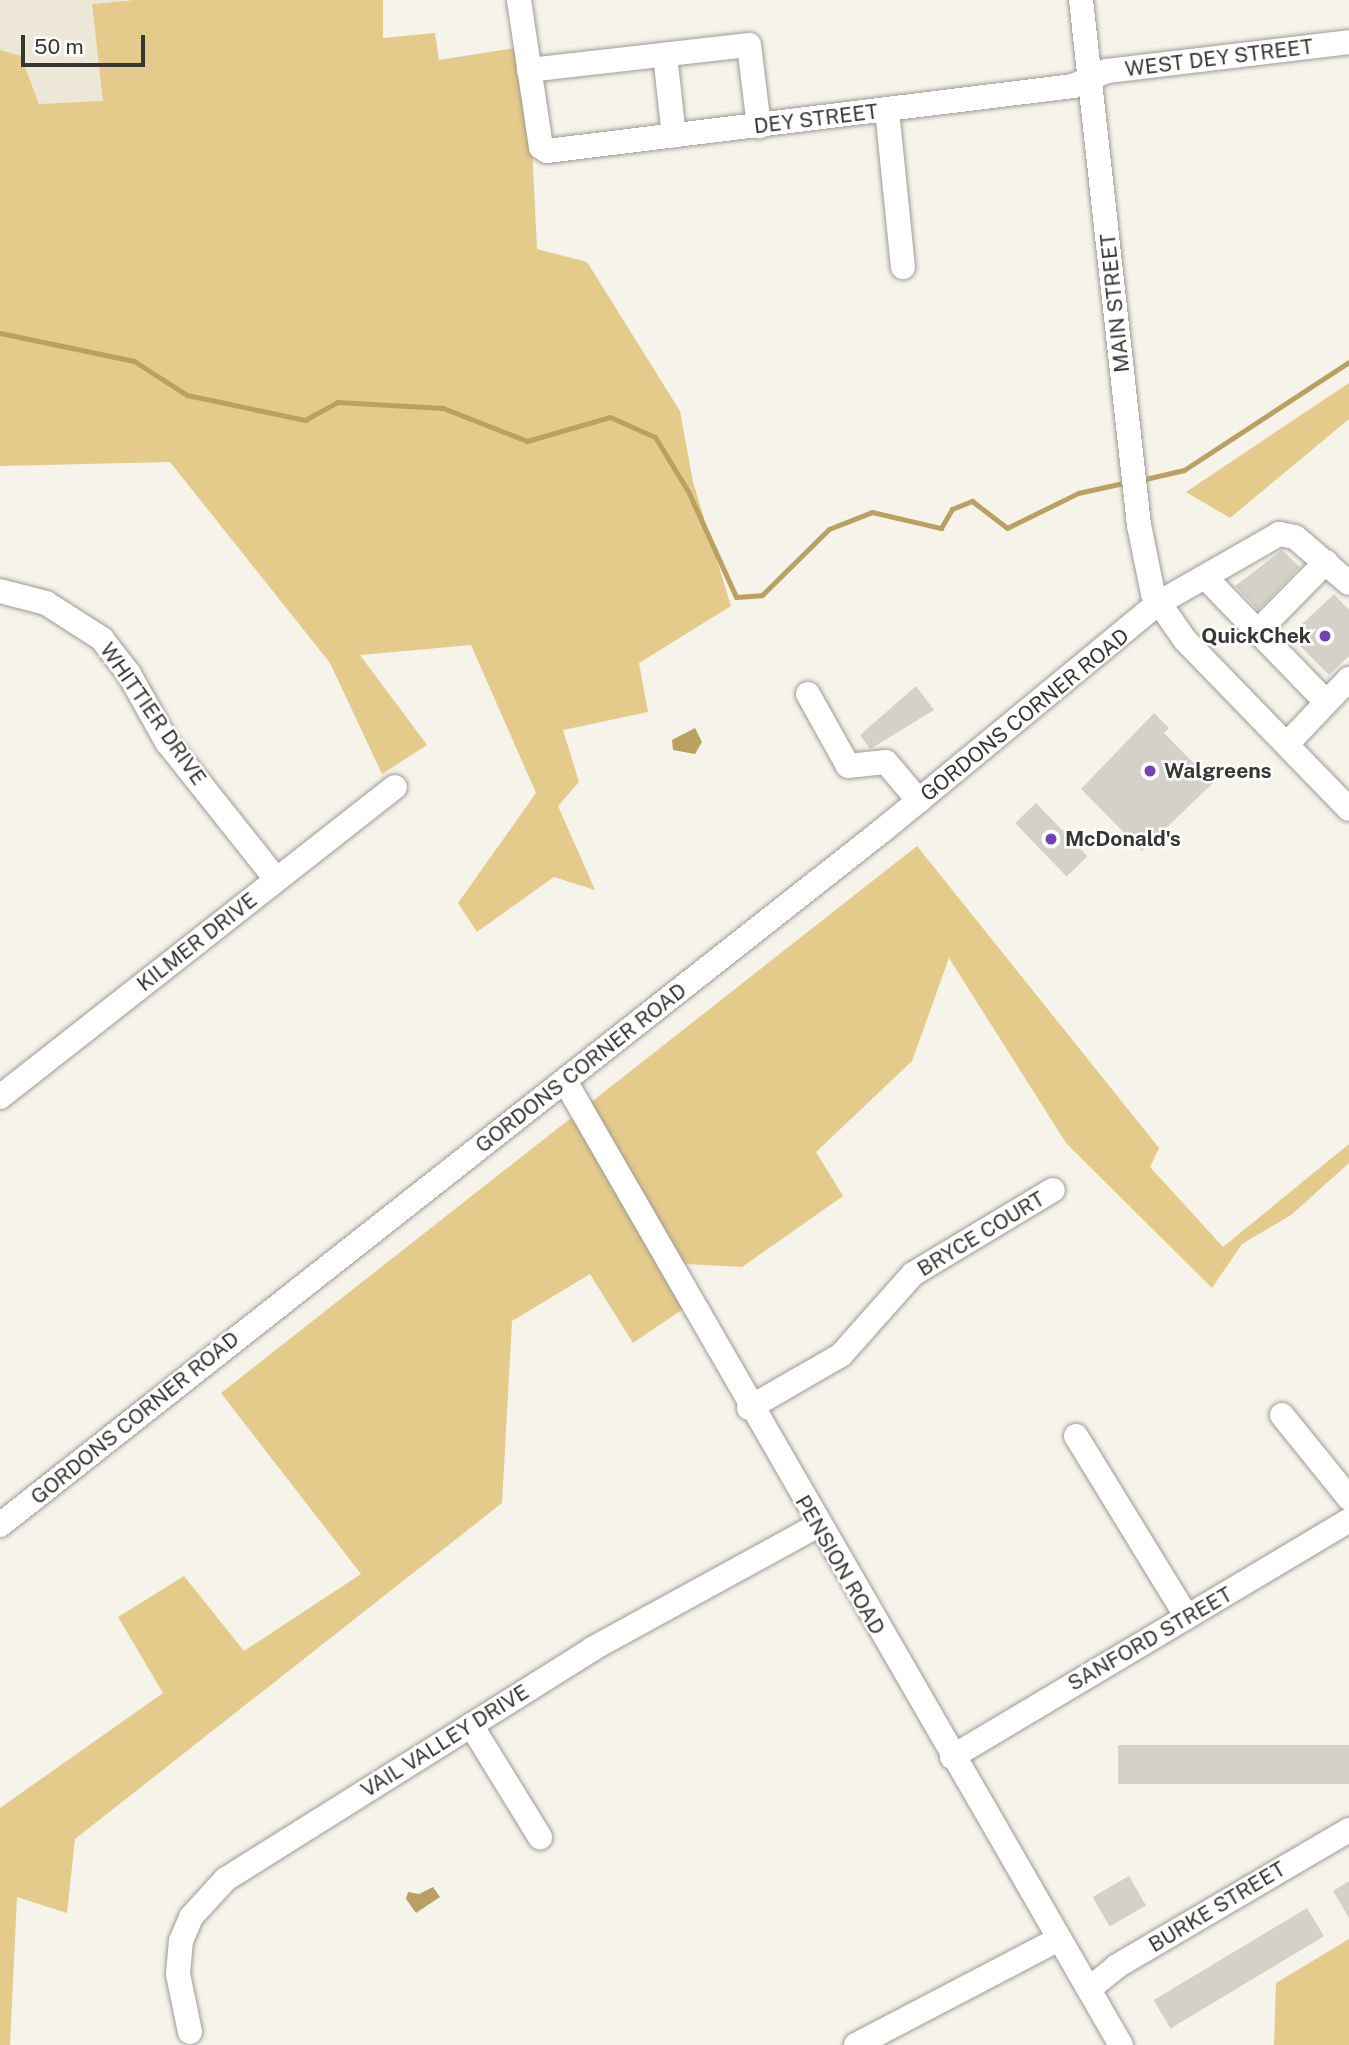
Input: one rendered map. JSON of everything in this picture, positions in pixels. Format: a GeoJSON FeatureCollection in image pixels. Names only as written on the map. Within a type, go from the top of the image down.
{"type":"FeatureCollection","features":[{"type":"Feature","properties":{"kind":"street"},"geometry":{"type":"LineString","coordinates":[[519,0],[529,70],[751,46],[760,126]]}},
{"type":"Feature","properties":{"kind":"street","name":"MAIN STREET"},"geometry":{"type":"LineString","coordinates":[[1081,0],[1137,508],[1157,604]]}},
{"type":"Feature","properties":{"kind":"street","name":"WEST DEY STREET"},"geometry":{"type":"LineString","coordinates":[[1090,79],[1107,72],[1349,42]]}},
{"type":"Feature","properties":{"kind":"street"},"geometry":{"type":"LineString","coordinates":[[665,55],[674,136]]}},
{"type":"Feature","properties":{"kind":"street","name":"DEY STREET"},"geometry":{"type":"LineString","coordinates":[[529,70],[541,147],[547,151],[1073,86],[1090,79]]}},
{"type":"Feature","properties":{"kind":"street"},"geometry":{"type":"LineString","coordinates":[[887,110],[903,267]]}},
{"type":"Feature","properties":{"kind":"street","name":"GORDONS CORNER ROAD"},"geometry":{"type":"LineString","coordinates":[[0,1525],[919,801],[1157,604],[1279,534],[1295,537],[1349,583]]}},
{"type":"Feature","properties":{"kind":"street"},"geometry":{"type":"LineString","coordinates":[[1258,631],[1326,562]]}},
{"type":"Feature","properties":{"kind":"street"},"geometry":{"type":"LineString","coordinates":[[1205,577],[1326,702]]}},
{"type":"Feature","properties":{"kind":"street","name":"WHITTIER DRIVE"},"geometry":{"type":"LineString","coordinates":[[0,590],[46,603],[102,639],[129,674],[167,742],[276,879]]}},
{"type":"Feature","properties":{"kind":"street"},"geometry":{"type":"LineString","coordinates":[[1157,604],[1349,809]]}},
{"type":"Feature","properties":{"kind":"street"},"geometry":{"type":"LineString","coordinates":[[1287,744],[1349,679]]}},
{"type":"Feature","properties":{"kind":"street"},"geometry":{"type":"LineString","coordinates":[[808,694],[848,766],[886,762],[919,801]]}},
{"type":"Feature","properties":{"kind":"street","name":"KILMER DRIVE"},"geometry":{"type":"LineString","coordinates":[[0,1097],[395,787]]}},
{"type":"Feature","properties":{"kind":"street","name":"PENSION ROAD"},"geometry":{"type":"LineString","coordinates":[[565,1081],[817,1526],[1121,2045]]}},
{"type":"Feature","properties":{"kind":"street","name":"BRYCE COURT"},"geometry":{"type":"LineString","coordinates":[[749,1408],[814,1376],[841,1355],[913,1274],[1052,1190]]}},
{"type":"Feature","properties":{"kind":"street"},"geometry":{"type":"LineString","coordinates":[[1282,1415],[1349,1498]]}},
{"type":"Feature","properties":{"kind":"street"},"geometry":{"type":"LineString","coordinates":[[1076,1436],[1187,1618]]}},
{"type":"Feature","properties":{"kind":"street","name":"SANFORD STREET"},"geometry":{"type":"LineString","coordinates":[[952,1757],[1349,1520]]}},
{"type":"Feature","properties":{"kind":"street","name":"VAIL VALLEY DRIVE"},"geometry":{"type":"LineString","coordinates":[[190,2032],[177,1961],[191,1917],[206,1896],[226,1878],[592,1649],[817,1526]]}},
{"type":"Feature","properties":{"kind":"street"},"geometry":{"type":"LineString","coordinates":[[471,1725],[540,1837]]}},
{"type":"Feature","properties":{"kind":"street","name":"BURKE STREET"},"geometry":{"type":"LineString","coordinates":[[1088,1989],[1117,1966],[1349,1829]]}},
{"type":"Feature","properties":{"kind":"street"},"geometry":{"type":"LineString","coordinates":[[856,2045],[1059,1939]]}},
{"type":"Feature","properties":{"kind":"shaded area"},"geometry":{"type":"Polygon","coordinates":[[[0,0],[134,0],[92,4],[104,102],[39,104],[21,56],[0,50],[0,0]]]}},
{"type":"Feature","properties":{"kind":"shaded area"},"geometry":{"type":"Polygon","coordinates":[[[134,0],[383,0],[383,38],[435,33],[439,60],[527,46],[537,249],[587,262],[680,411],[693,482],[731,606],[639,663],[648,712],[563,730],[579,782],[558,806],[595,890],[554,877],[477,932],[458,903],[536,793],[471,645],[360,655],[427,745],[382,774],[330,663],[170,462],[0,466],[0,50],[21,56],[39,104],[103,101],[92,4],[134,0]]]}},
{"type":"Feature","properties":{"kind":"shaded area"},"geometry":{"type":"Polygon","coordinates":[[[1349,383],[1349,419],[1230,518],[1186,492],[1349,383]]]}},
{"type":"Feature","properties":{"kind":"shaded area"},"geometry":{"type":"Polygon","coordinates":[[[695,728],[702,742],[695,754],[673,750],[672,740],[695,728]]]}},
{"type":"Feature","properties":{"kind":"shaded area"},"geometry":{"type":"Polygon","coordinates":[[[917,846],[1159,1148],[1150,1167],[1223,1247],[1349,1144],[1349,1163],[1291,1215],[1242,1244],[1212,1288],[1066,1143],[949,958],[912,1061],[816,1152],[843,1196],[742,1267],[667,1263],[683,1309],[633,1343],[590,1274],[512,1321],[502,1503],[75,1839],[67,1913],[17,1897],[10,2045],[0,2045],[0,1808],[163,1693],[118,1617],[184,1576],[244,1651],[361,1574],[221,1393],[917,846]]]}},
{"type":"Feature","properties":{"kind":"shaded area"},"geometry":{"type":"Polygon","coordinates":[[[433,1887],[440,1897],[416,1913],[406,1899],[408,1892],[419,1894],[433,1887]]]}},
{"type":"Feature","properties":{"kind":"shaded area"},"geometry":{"type":"Polygon","coordinates":[[[1349,1939],[1349,2045],[1274,2045],[1276,1983],[1349,1939]]]}},
{"type":"Feature","properties":{"kind":"building","name":"QuickChek"},"geometry":{"type":"Polygon","coordinates":[[[1282,550],[1300,567],[1258,610],[1235,586],[1282,550]]]}},
{"type":"Feature","properties":{"kind":"building","name":"QuickChek"},"geometry":{"type":"Polygon","coordinates":[[[1334,594],[1349,610],[1349,656],[1329,675],[1300,646],[1300,626],[1334,594]]]}},
{"type":"Feature","properties":{"kind":"building"},"geometry":{"type":"Polygon","coordinates":[[[916,686],[934,710],[870,749],[860,735],[916,686]]]}},
{"type":"Feature","properties":{"kind":"building","name":"Walgreens"},"geometry":{"type":"Polygon","coordinates":[[[1154,713],[1169,728],[1164,733],[1213,783],[1142,851],[1081,789],[1154,713]]]}},
{"type":"Feature","properties":{"kind":"building","name":"McDonald's"},"geometry":{"type":"Polygon","coordinates":[[[1036,803],[1087,856],[1067,876],[1015,823],[1036,803]]]}},
{"type":"Feature","properties":{"kind":"building"},"geometry":{"type":"Polygon","coordinates":[[[1118,1745],[1349,1745],[1349,1784],[1118,1784],[1118,1745]]]}},
{"type":"Feature","properties":{"kind":"building"},"geometry":{"type":"Polygon","coordinates":[[[1129,1876],[1146,1905],[1110,1926],[1093,1897],[1129,1876]]]}},
{"type":"Feature","properties":{"kind":"building"},"geometry":{"type":"Polygon","coordinates":[[[1349,1881],[1349,1918],[1333,1891],[1349,1881]]]}},
{"type":"Feature","properties":{"kind":"building"},"geometry":{"type":"Polygon","coordinates":[[[1307,1908],[1324,1936],[1171,2028],[1154,2000],[1307,1908]]]}},
{"type":"Feature","properties":{"kind":"waterway"},"geometry":{"type":"LineString","coordinates":[[0,333],[134,361],[187,395],[305,420],[337,402],[443,408],[527,441],[610,417],[655,437],[688,491],[736,597],[762,595],[829,529],[872,512],[941,528],[952,509],[972,501],[1007,528],[1078,493],[1128,482]]}},
{"type":"Feature","properties":{"kind":"waterway"},"geometry":{"type":"LineString","coordinates":[[1141,480],[1184,470],[1349,362]]}},
{"type":"Feature","properties":{"kind":"place","name":"QuickChek"},"geometry":{"type":"Point","coordinates":[1325,636]}},
{"type":"Feature","properties":{"kind":"place","name":"Walgreens"},"geometry":{"type":"Point","coordinates":[1150,771]}},
{"type":"Feature","properties":{"kind":"place","name":"McDonald's"},"geometry":{"type":"Point","coordinates":[1051,839]}}]}
